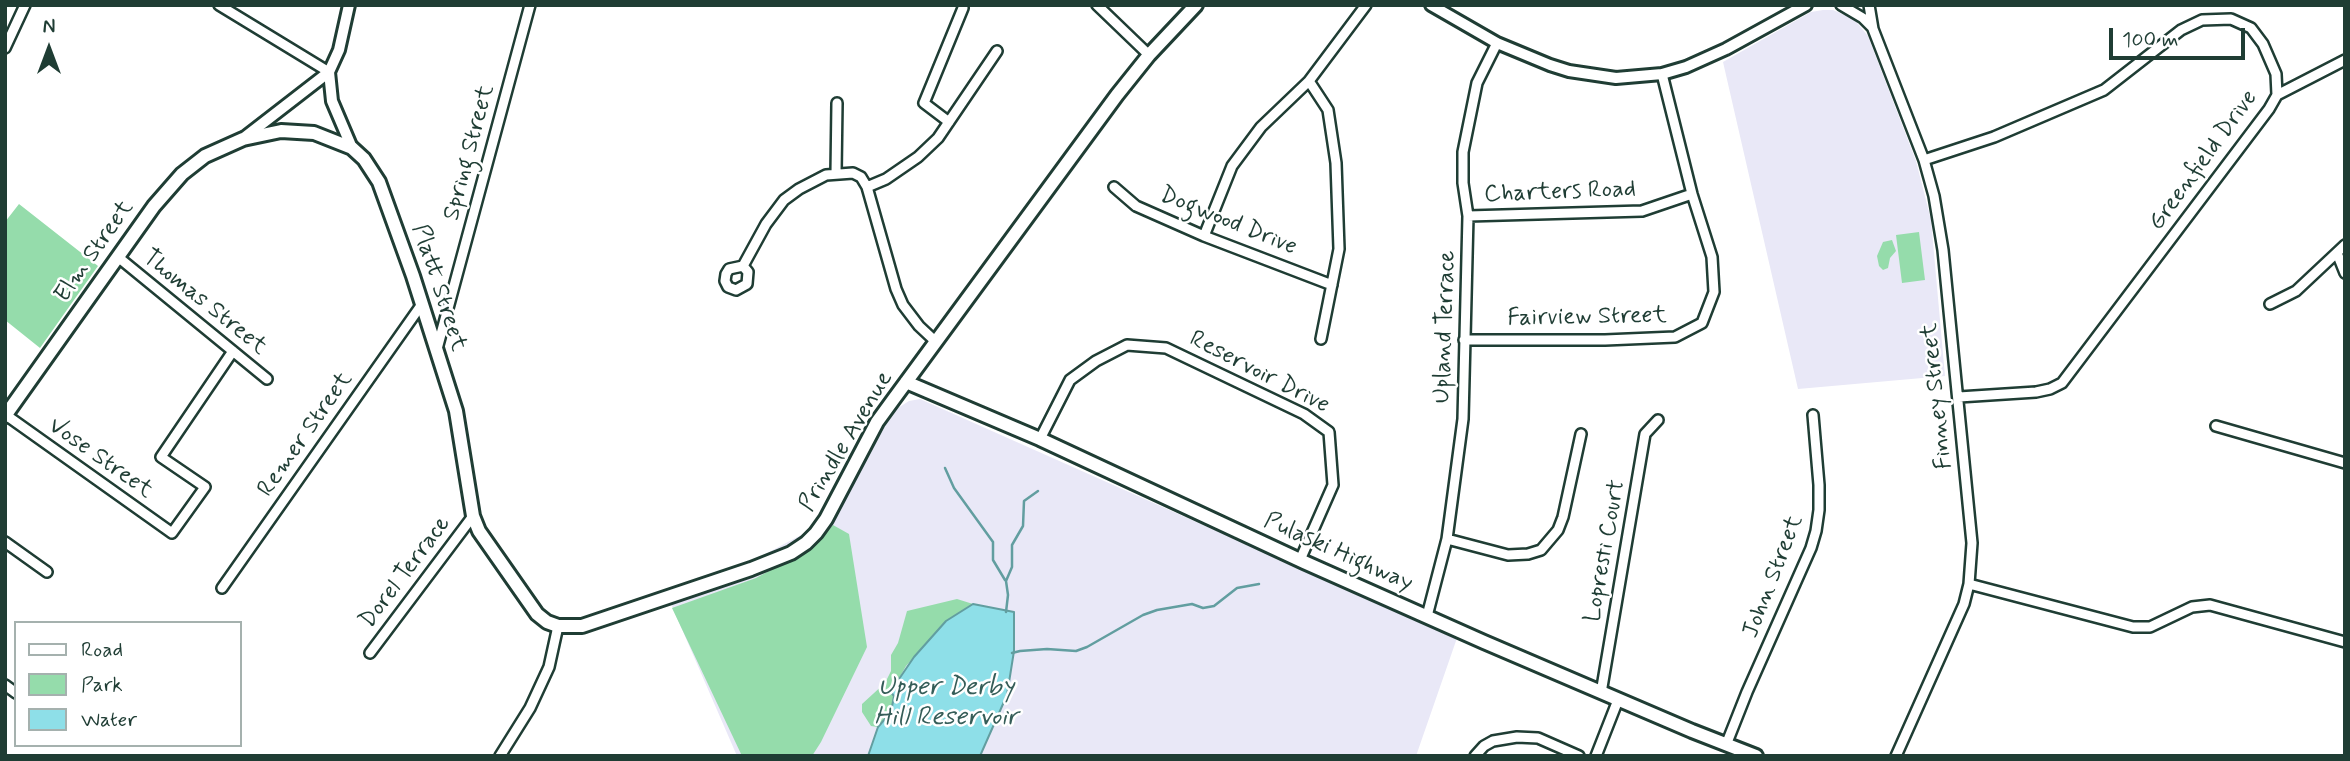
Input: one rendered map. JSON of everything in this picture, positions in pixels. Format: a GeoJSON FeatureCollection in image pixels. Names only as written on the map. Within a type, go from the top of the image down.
{"type":"FeatureCollection","features":[{"type":"Feature","properties":{"kind":"main road","name":"Prindle Avenue"},"geometry":{"type":"LineString","coordinates":[[558,626],[572,627],[604,619],[764,564],[806,543],[826,519],[877,422],[935,341],[1149,55],[1196,5]]}},
{"type":"Feature","properties":{"kind":"main road","name":"Elm Street"},"geometry":{"type":"LineString","coordinates":[[6,416],[154,206],[182,174],[205,156],[243,139],[293,131],[325,136],[352,148]]}},
{"type":"Feature","properties":{"kind":"main road","name":"Platt Street"},"geometry":{"type":"LineString","coordinates":[[352,148],[370,167],[379,182],[422,304],[460,428],[472,516],[528,605],[547,622],[558,626]]}},
{"type":"Feature","properties":{"kind":"main road","name":"Pulaski Highway"},"geometry":{"type":"LineString","coordinates":[[906,382],[1040,439],[1300,560],[1601,693],[1748,754]]}},
{"type":"Feature","properties":{"kind":"street"},"geometry":{"type":"LineString","coordinates":[[5,48],[25,5]]}},
{"type":"Feature","properties":{"kind":"street"},"geometry":{"type":"LineString","coordinates":[[219,5],[329,72],[339,50],[349,5]]}},
{"type":"Feature","properties":{"kind":"street","name":"Spring Street"},"geometry":{"type":"LineString","coordinates":[[436,350],[530,5]]}},
{"type":"Feature","properties":{"kind":"street"},"geometry":{"type":"LineString","coordinates":[[1097,5],[1149,55]]}},
{"type":"Feature","properties":{"kind":"street"},"geometry":{"type":"LineString","coordinates":[[1204,236],[1232,166],[1261,127],[1309,81],[1366,5]]}},
{"type":"Feature","properties":{"kind":"street"},"geometry":{"type":"LineString","coordinates":[[1432,5],[1497,43],[1550,65],[1592,76],[1615,78],[1662,74],[1686,66],[1726,49],[1806,5]]}},
{"type":"Feature","properties":{"kind":"street"},"geometry":{"type":"LineString","coordinates":[[1841,5],[1863,18],[1873,29]]}},
{"type":"Feature","properties":{"kind":"street","name":"Finney Street"},"geometry":{"type":"LineString","coordinates":[[1869,5],[1873,29],[1924,160],[1934,196],[1959,397],[1972,543],[1969,584],[1964,604],[1896,756]]}},
{"type":"Feature","properties":{"kind":"street"},"geometry":{"type":"LineString","coordinates":[[949,122],[925,103],[963,8]]}},
{"type":"Feature","properties":{"kind":"street","name":"Greenfield Drive"},"geometry":{"type":"LineString","coordinates":[[1924,160],[1994,137],[2104,90],[2181,30],[2210,19],[2231,19],[2250,28],[2272,61],[2277,95],[2242,147],[2062,383],[2036,392],[1959,397]]}},
{"type":"Feature","properties":{"kind":"street","name":"Upland Terrace"},"geometry":{"type":"LineString","coordinates":[[1427,616],[1447,539],[1463,419],[1468,216],[1463,183],[1463,152],[1477,83],[1497,43]]}},
{"type":"Feature","properties":{"kind":"street"},"geometry":{"type":"LineString","coordinates":[[867,187],[886,179],[939,138],[997,51]]}},
{"type":"Feature","properties":{"kind":"street"},"geometry":{"type":"LineString","coordinates":[[2277,95],[2345,60]]}},
{"type":"Feature","properties":{"kind":"street","name":"Elm Street"},"geometry":{"type":"LineString","coordinates":[[243,139],[329,72]]}},
{"type":"Feature","properties":{"kind":"street","name":"Platt Street"},"geometry":{"type":"LineString","coordinates":[[329,72],[332,101],[352,148]]}},
{"type":"Feature","properties":{"kind":"street","name":"Fairview Street"},"geometry":{"type":"LineString","coordinates":[[1464,340],[1675,337],[1702,323],[1714,292],[1712,257],[1692,194],[1662,74]]}},
{"type":"Feature","properties":{"kind":"street"},"geometry":{"type":"LineString","coordinates":[[1309,81],[1328,110],[1336,163],[1339,249],[1321,339]]}},
{"type":"Feature","properties":{"kind":"street"},"geometry":{"type":"LineString","coordinates":[[836,173],[837,103]]}},
{"type":"Feature","properties":{"kind":"street"},"geometry":{"type":"LineString","coordinates":[[743,266],[766,224],[784,200],[812,181],[836,173],[853,173],[861,177],[867,187],[896,289],[911,316],[935,341]]}},
{"type":"Feature","properties":{"kind":"street","name":"Dogwood Drive"},"geometry":{"type":"LineString","coordinates":[[1114,187],[1136,206],[1204,236],[1332,285]]}},
{"type":"Feature","properties":{"kind":"street","name":"Charters Road"},"geometry":{"type":"LineString","coordinates":[[1468,216],[1642,211],[1692,194]]}},
{"type":"Feature","properties":{"kind":"street"},"geometry":{"type":"LineString","coordinates":[[2270,304],[2296,291],[2345,245]]}},
{"type":"Feature","properties":{"kind":"street"},"geometry":{"type":"LineString","coordinates":[[2337,253],[2345,272]]}},
{"type":"Feature","properties":{"kind":"street","name":"Thomas Street"},"geometry":{"type":"LineString","coordinates":[[118,257],[267,379]]}},
{"type":"Feature","properties":{"kind":"street","name":"Remer Street"},"geometry":{"type":"LineString","coordinates":[[222,588],[422,304]]}},
{"type":"Feature","properties":{"kind":"street","name":"Reservoir Drive"},"geometry":{"type":"LineString","coordinates":[[1040,439],[1070,380],[1096,360],[1127,345],[1166,348],[1304,414],[1329,432],[1333,485],[1300,560]]}},
{"type":"Feature","properties":{"kind":"street","name":"Vose Street"},"geometry":{"type":"LineString","coordinates":[[6,416],[172,533],[205,487],[161,457],[233,352]]}},
{"type":"Feature","properties":{"kind":"street","name":"John Street"},"geometry":{"type":"LineString","coordinates":[[1726,745],[1816,531],[1819,485],[1813,415]]}},
{"type":"Feature","properties":{"kind":"street","name":"Lopresti Court"},"geometry":{"type":"LineString","coordinates":[[1601,693],[1645,434],[1650,425],[1658,420]]}},
{"type":"Feature","properties":{"kind":"street"},"geometry":{"type":"LineString","coordinates":[[2216,426],[2345,463]]}},
{"type":"Feature","properties":{"kind":"street"},"geometry":{"type":"LineString","coordinates":[[1447,539],[1508,555],[1541,550],[1559,530],[1581,434]]}},
{"type":"Feature","properties":{"kind":"street","name":"Dorel Terrace"},"geometry":{"type":"LineString","coordinates":[[370,653],[472,516]]}},
{"type":"Feature","properties":{"kind":"street"},"geometry":{"type":"LineString","coordinates":[[5,542],[47,572]]}},
{"type":"Feature","properties":{"kind":"street"},"geometry":{"type":"LineString","coordinates":[[1969,584],[2133,627],[2150,627],[2192,607],[2210,605],[2345,642]]}},
{"type":"Feature","properties":{"kind":"street"},"geometry":{"type":"LineString","coordinates":[[499,756],[530,708],[549,667],[558,626]]}},
{"type":"Feature","properties":{"kind":"street"},"geometry":{"type":"LineString","coordinates":[[1596,756],[1618,700]]}},
{"type":"Feature","properties":{"kind":"street"},"geometry":{"type":"LineString","coordinates":[[1475,756],[1493,741],[1517,737],[1538,738],[1579,756]]}},
{"type":"Feature","properties":{"kind":"shaded area"},"geometry":{"type":"Polygon","coordinates":[[[1833,10],[1854,19],[1868,36],[1916,161],[1931,220],[1945,376],[1798,389],[1723,62],[1811,12],[1833,10]]]}},
{"type":"Feature","properties":{"kind":"shaded area"},"geometry":{"type":"Polygon","coordinates":[[[920,399],[1457,638],[1416,756],[737,756],[671,604],[835,517],[883,423],[895,410],[909,401],[920,399]]]}},
{"type":"Feature","properties":{"kind":"green space"},"geometry":{"type":"Polygon","coordinates":[[[19,204],[98,266],[40,348],[5,320],[5,222],[19,204]]]}},
{"type":"Feature","properties":{"kind":"green space"},"geometry":{"type":"Polygon","coordinates":[[[1919,232],[1925,280],[1902,283],[1896,235],[1919,232]]]}},
{"type":"Feature","properties":{"kind":"green space"},"geometry":{"type":"Polygon","coordinates":[[[1892,240],[1896,251],[1890,258],[1888,268],[1883,270],[1879,266],[1877,256],[1883,242],[1892,240]]]}},
{"type":"Feature","properties":{"kind":"green space"},"geometry":{"type":"Polygon","coordinates":[[[833,525],[849,534],[867,647],[812,756],[742,756],[672,608],[756,578],[813,547],[833,525]]]}},
{"type":"Feature","properties":{"kind":"green space"},"geometry":{"type":"Polygon","coordinates":[[[957,599],[973,604],[946,621],[906,666],[890,690],[894,696],[891,712],[878,727],[871,726],[862,712],[862,704],[885,683],[891,671],[891,655],[898,643],[907,611],[957,599]]]}},
{"type":"Feature","properties":{"kind":"water","name":"Upper Derby Hill Reservoir"},"geometry":{"type":"Polygon","coordinates":[[[973,604],[1014,612],[1014,651],[1007,695],[980,756],[868,756],[878,727],[891,712],[894,696],[889,690],[946,621],[973,604]]]}},
{"type":"Feature","properties":{"kind":"waterway"},"geometry":{"type":"LineString","coordinates":[[945,468],[954,488],[993,542],[993,560],[1005,580]]}},
{"type":"Feature","properties":{"kind":"waterway"},"geometry":{"type":"LineString","coordinates":[[1006,612],[1006,581],[1012,567],[1012,545],[1023,526],[1024,501],[1038,491]]}},
{"type":"Feature","properties":{"kind":"waterway"},"geometry":{"type":"LineString","coordinates":[[1012,653],[1047,649],[1076,651],[1143,615],[1192,604],[1203,608],[1214,606],[1237,588],[1259,584]]}}]}
